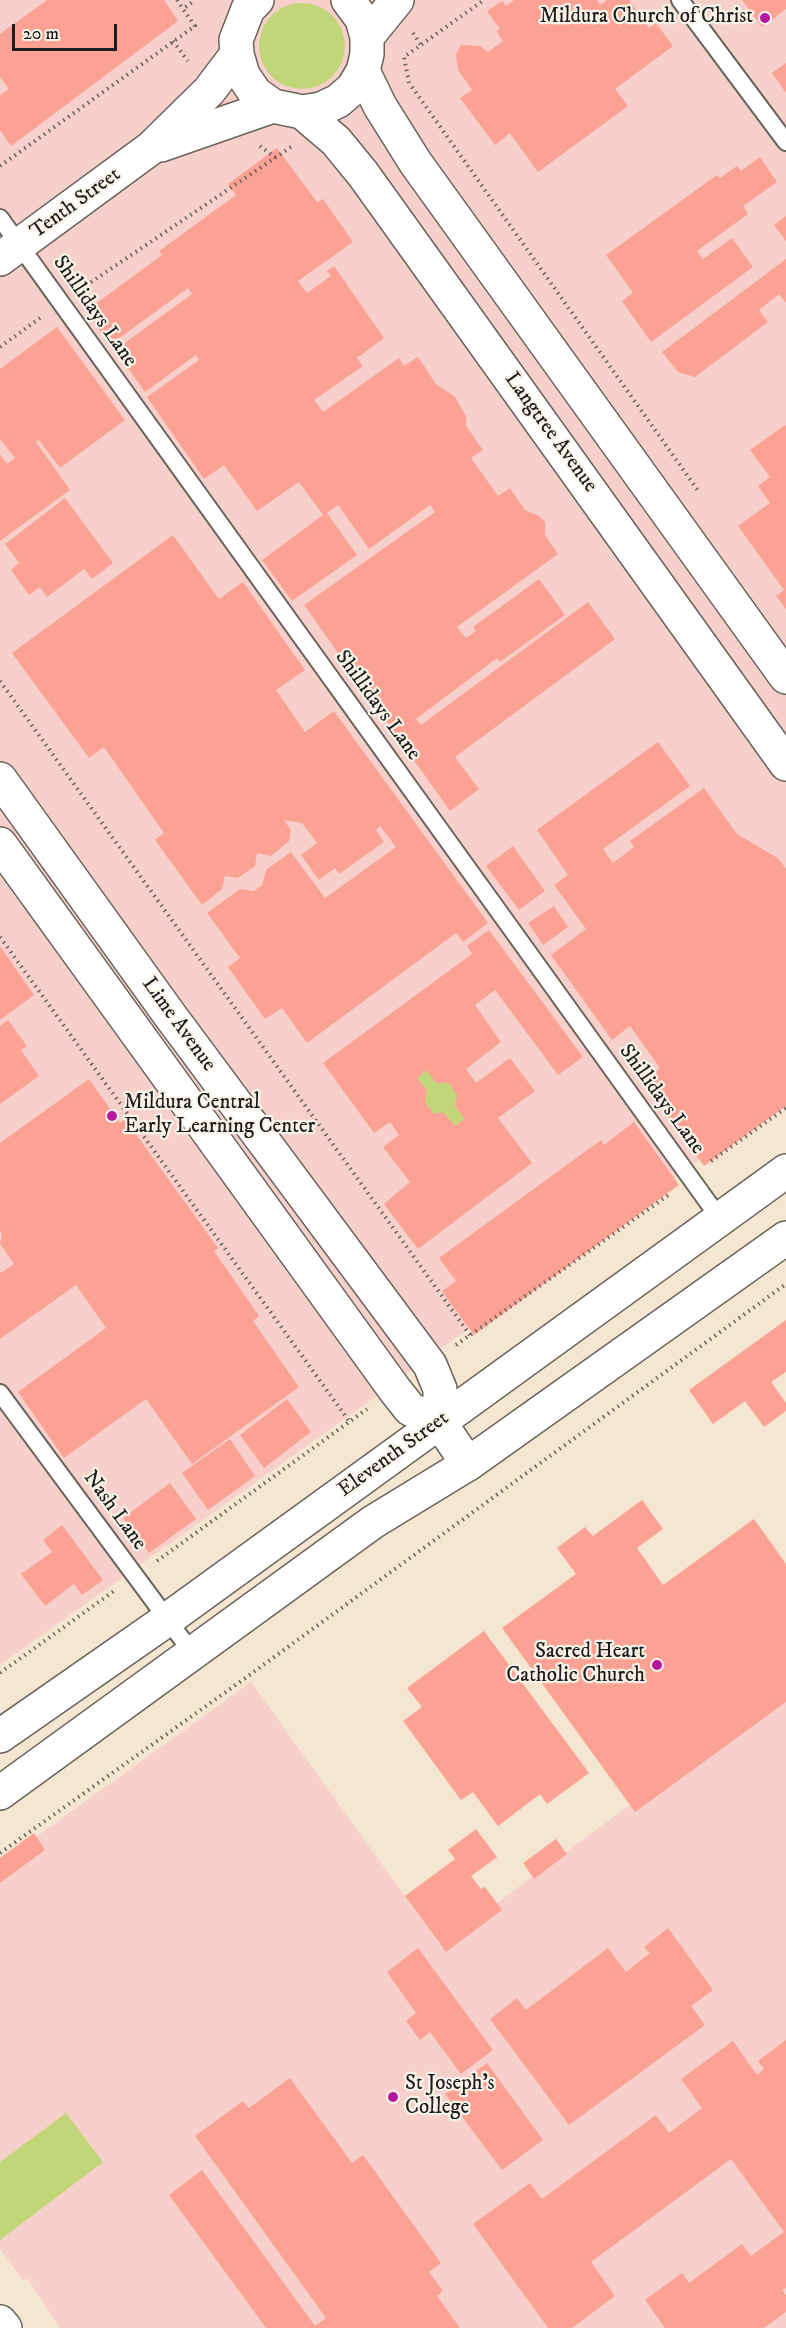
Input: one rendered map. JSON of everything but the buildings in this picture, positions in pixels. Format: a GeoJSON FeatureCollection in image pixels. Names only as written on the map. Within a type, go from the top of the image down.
{"type":"FeatureCollection","features":[{"type":"Feature","properties":{"kind":"street"},"geometry":{"type":"LineString","coordinates":[[348,0],[362,19],[367,37],[367,54],[363,71],[380,106],[415,162],[786,676]]}},
{"type":"Feature","properties":{"kind":"street"},"geometry":{"type":"LineString","coordinates":[[367,37],[397,0]]}},
{"type":"Feature","properties":{"kind":"street","name":"Langtree Avenue"},"geometry":{"type":"LineString","coordinates":[[241,20],[243,75],[255,93],[291,120],[336,141],[363,174],[786,764]]}},
{"type":"Feature","properties":{"kind":"street","name":"Tenth Street"},"geometry":{"type":"LineString","coordinates":[[10,252],[151,148],[209,91],[241,20]]}},
{"type":"Feature","properties":{"kind":"street","name":"Tenth Street"},"geometry":{"type":"LineString","coordinates":[[151,148],[291,120],[338,101],[353,88],[363,71]]}},
{"type":"Feature","properties":{"kind":"street","name":"Lime Avenue"},"geometry":{"type":"LineString","coordinates":[[0,779],[429,1365],[441,1389],[440,1423],[410,1409],[395,1390],[0,844]]}},
{"type":"Feature","properties":{"kind":"street","name":"Eleventh Street"},"geometry":{"type":"LineString","coordinates":[[0,1736],[440,1423],[786,1171]]}},
{"type":"Feature","properties":{"kind":"street","name":"Eleventh Street"},"geometry":{"type":"LineString","coordinates":[[0,1793],[373,1522],[468,1464],[786,1238]]}},
{"type":"Feature","properties":{"kind":"street"},"geometry":{"type":"LineString","coordinates":[[440,1423],[468,1464]]}},
{"type":"Feature","properties":{"kind":"street"},"geometry":{"type":"LineString","coordinates":[[0,2322],[4,2328]]}},
{"type":"Feature","properties":{"kind":"lane"},"geometry":{"type":"LineString","coordinates":[[680,0],[786,142]]}},
{"type":"Feature","properties":{"kind":"lane","name":"Shillidays Lane"},"geometry":{"type":"LineString","coordinates":[[0,218],[10,252],[59,304],[720,1219]]}},
{"type":"Feature","properties":{"kind":"lane","name":"Nash Lane"},"geometry":{"type":"LineString","coordinates":[[0,1393],[193,1654]]}},
{"type":"Feature","properties":{"kind":"path"},"geometry":{"type":"LineString","coordinates":[[0,166],[195,26],[177,0]]}},
{"type":"Feature","properties":{"kind":"path"},"geometry":{"type":"LineString","coordinates":[[183,9],[195,0]]}},
{"type":"Feature","properties":{"kind":"path"},"geometry":{"type":"LineString","coordinates":[[410,83],[704,498]]}},
{"type":"Feature","properties":{"kind":"path"},"geometry":{"type":"LineString","coordinates":[[0,347],[59,304],[291,120]]}},
{"type":"Feature","properties":{"kind":"path"},"geometry":{"type":"LineString","coordinates":[[0,681],[470,1335]]}},
{"type":"Feature","properties":{"kind":"path"},"geometry":{"type":"LineString","coordinates":[[0,937],[349,1421]]}},
{"type":"Feature","properties":{"kind":"path"},"geometry":{"type":"LineString","coordinates":[[429,1365],[669,1194],[688,1176],[786,1108]]}},
{"type":"Feature","properties":{"kind":"path"},"geometry":{"type":"LineString","coordinates":[[0,1853],[282,1652],[786,1284]]}},
{"type":"Feature","properties":{"kind":"path"},"geometry":{"type":"LineString","coordinates":[[0,1673],[395,1390]]}},
{"type":"Feature","properties":{"kind":"shaded area"},"geometry":{"type":"Polygon","coordinates":[[[0,0],[786,0],[786,1096],[368,1402],[0,1665],[0,0]]]}},
{"type":"Feature","properties":{"kind":"shaded area","name":"St Joseph’s College"},"geometry":{"type":"Polygon","coordinates":[[[251,1682],[440,1945],[786,1690],[786,2328],[60,2328],[27,2278],[23,2281],[0,2249],[0,1863],[251,1682]]]}},
{"type":"Feature","properties":{"kind":"green space"},"geometry":{"type":"Polygon","coordinates":[[[302,3],[319,6],[333,15],[342,29],[345,46],[342,63],[333,77],[319,86],[302,89],[285,86],[271,77],[262,63],[259,46],[262,29],[271,15],[285,6],[302,3]]]}},
{"type":"Feature","properties":{"kind":"green space"},"geometry":{"type":"Polygon","coordinates":[[[427,1070],[436,1083],[449,1083],[457,1095],[465,1119],[455,1126],[444,1113],[433,1113],[425,1102],[427,1090],[417,1078],[427,1070]]]}},
{"type":"Feature","properties":{"kind":"green space"},"geometry":{"type":"Polygon","coordinates":[[[66,2113],[103,2162],[0,2240],[0,2162],[66,2113]]]}},
{"type":"Feature","properties":{"kind":"place","name":"Mildura Church of Christ"},"geometry":{"type":"Point","coordinates":[765,18]}},
{"type":"Feature","properties":{"kind":"place","name":"Mildura Central Early Learning Center"},"geometry":{"type":"Point","coordinates":[112,1116]}},
{"type":"Feature","properties":{"kind":"place","name":"Sacred Heart Catholic Church"},"geometry":{"type":"Point","coordinates":[657,1665]}},
{"type":"Feature","properties":{"kind":"place","name":"St Joseph’s College"},"geometry":{"type":"Point","coordinates":[393,2097]}}]}
